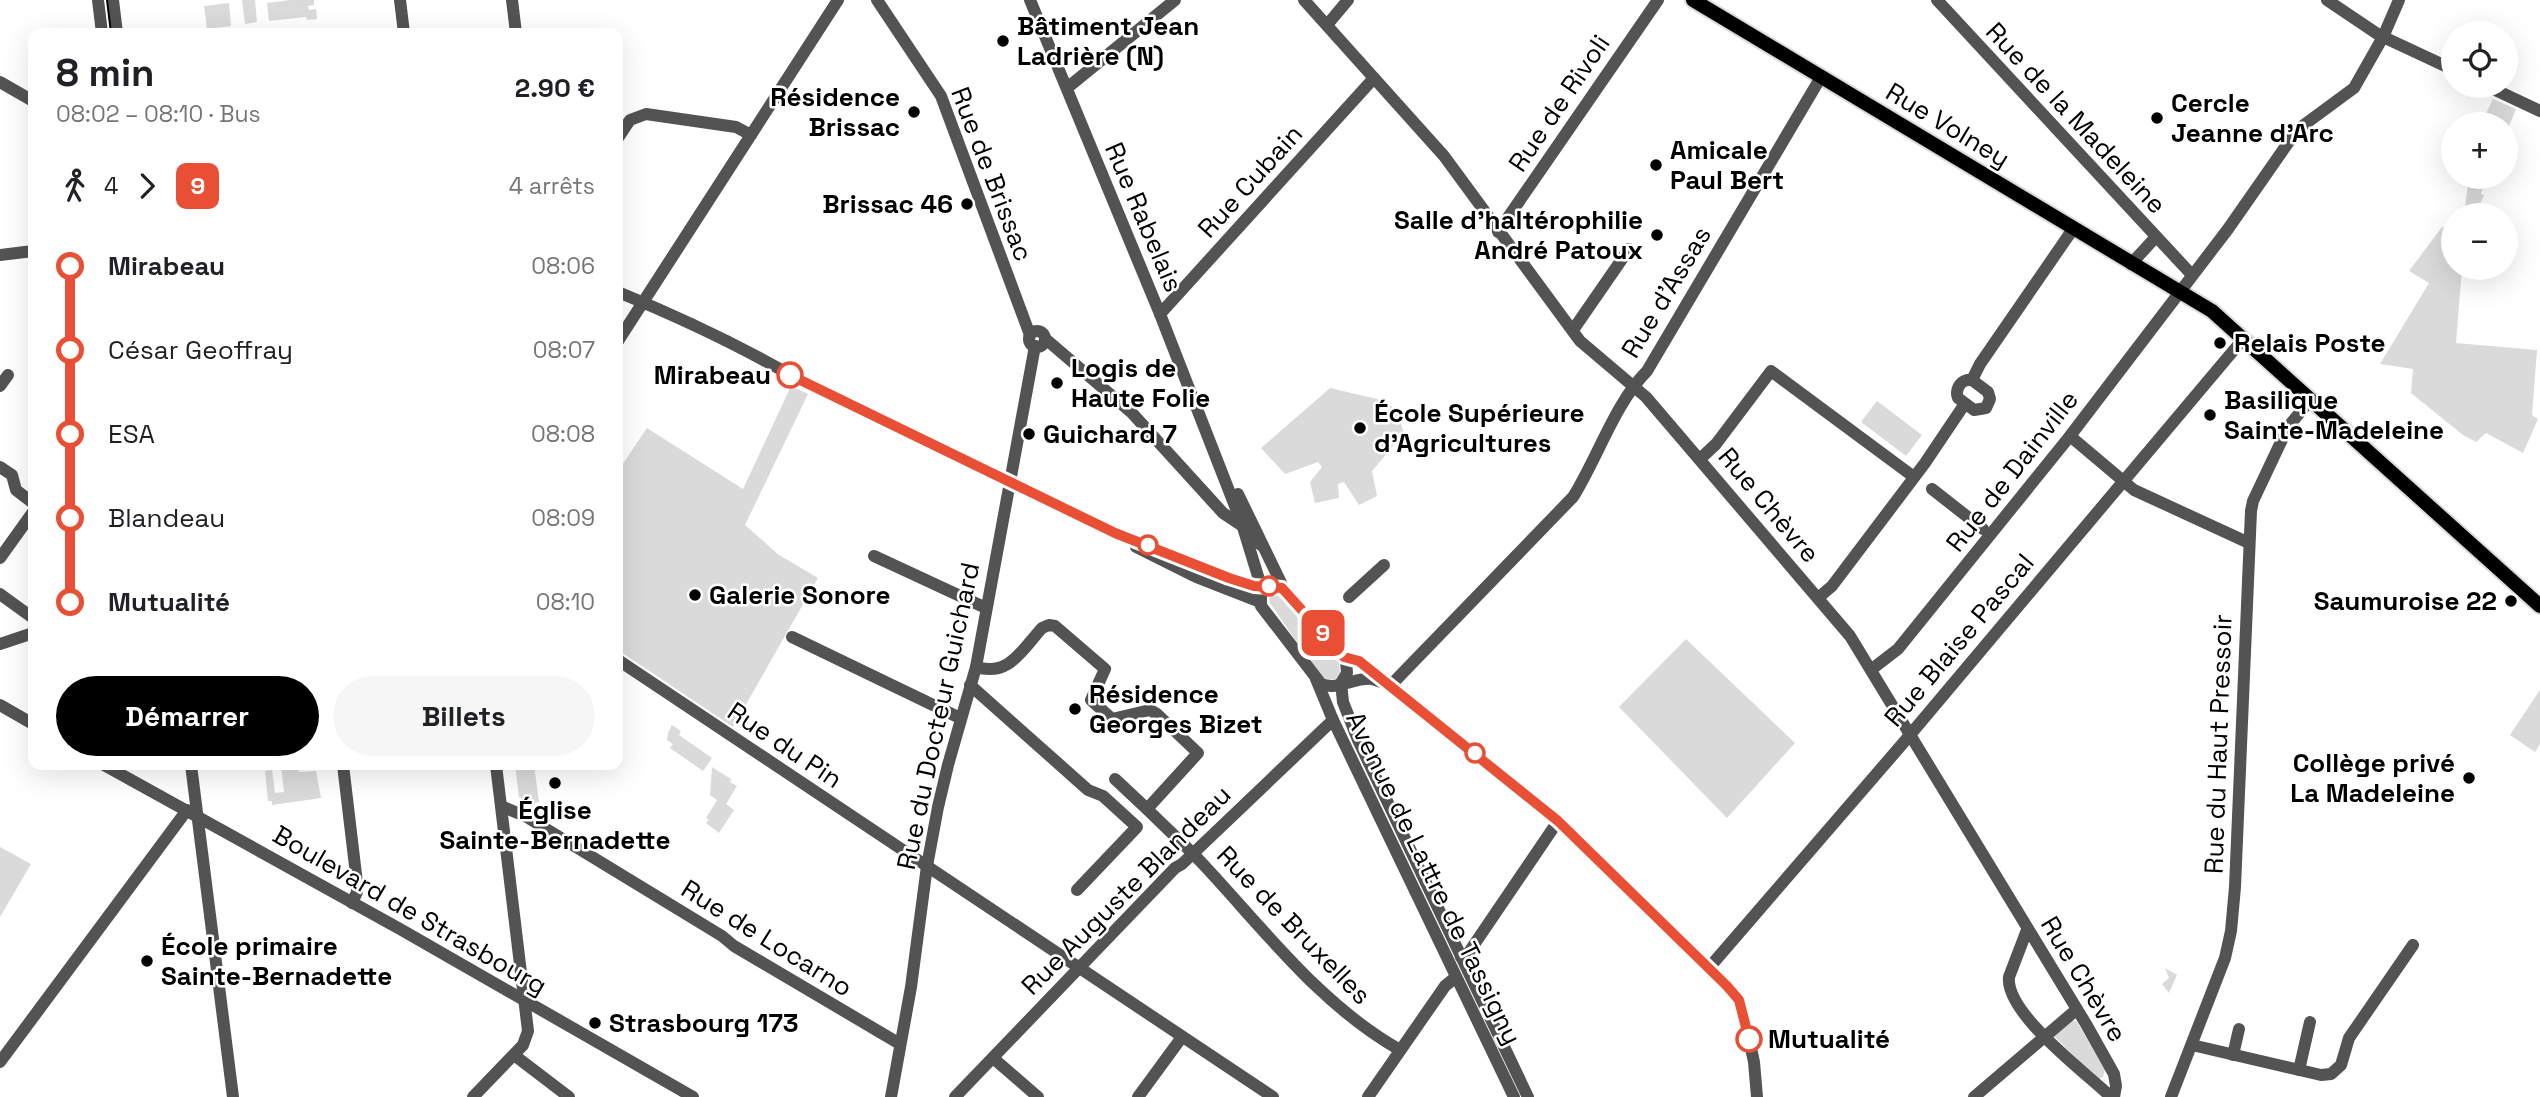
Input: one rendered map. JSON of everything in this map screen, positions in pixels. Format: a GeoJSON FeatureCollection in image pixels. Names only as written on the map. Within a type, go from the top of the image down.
{"type":"FeatureCollection","features":[{"type":"Feature","properties":{"kind":"main road","name":"Rue Volney"},"geometry":{"type":"LineString","coordinates":[[1693,0],[2212,311],[2540,607]]}},
{"type":"Feature","properties":{"kind":"street"},"geometry":{"type":"LineString","coordinates":[[98,0],[101,28]]}},
{"type":"Feature","properties":{"kind":"street"},"geometry":{"type":"LineString","coordinates":[[113,0],[116,28]]}},
{"type":"Feature","properties":{"kind":"street"},"geometry":{"type":"LineString","coordinates":[[400,0],[403,28]]}},
{"type":"Feature","properties":{"kind":"street"},"geometry":{"type":"LineString","coordinates":[[512,0],[515,28]]}},
{"type":"Feature","properties":{"kind":"street"},"geometry":{"type":"LineString","coordinates":[[623,333],[838,0]]}},
{"type":"Feature","properties":{"kind":"street","name":"Rue de Brissac"},"geometry":{"type":"LineString","coordinates":[[877,0],[941,96],[1037,341]]}},
{"type":"Feature","properties":{"kind":"street","name":"Rue Rabelais"},"geometry":{"type":"LineString","coordinates":[[1030,0],[1160,314],[1242,524],[1261,586]]}},
{"type":"Feature","properties":{"kind":"street"},"geometry":{"type":"LineString","coordinates":[[1067,88],[1175,0]]}},
{"type":"Feature","properties":{"kind":"street","name":"Rue Chèvre"},"geometry":{"type":"LineString","coordinates":[[1304,0],[1444,156],[1580,341],[1634,387],[1700,459],[1850,636],[2114,1074],[2116,1086],[2113,1097],[2018,1007],[2008,985],[2027,930]]}},
{"type":"Feature","properties":{"kind":"street"},"geometry":{"type":"LineString","coordinates":[[1327,25],[1348,0]]}},
{"type":"Feature","properties":{"kind":"street","name":"Rue de Rivoli"},"geometry":{"type":"LineString","coordinates":[[1498,232],[1658,0]]}},
{"type":"Feature","properties":{"kind":"street","name":"Rue de la Madeleine"},"geometry":{"type":"LineString","coordinates":[[1937,0],[2192,275]]}},
{"type":"Feature","properties":{"kind":"street"},"geometry":{"type":"LineString","coordinates":[[2327,0],[2383,37],[2441,64]]}},
{"type":"Feature","properties":{"kind":"street","name":"Rue de Dainville"},"geometry":{"type":"LineString","coordinates":[[1872,669],[1898,649],[2070,436],[2228,229],[2297,130],[2354,88],[2383,37],[2399,0]]}},
{"type":"Feature","properties":{"kind":"street","name":"Rue Cubain"},"geometry":{"type":"LineString","coordinates":[[1160,314],[1374,78]]}},
{"type":"Feature","properties":{"kind":"street","name":"Rue d'Assas"},"geometry":{"type":"LineString","coordinates":[[1389,685],[1573,496],[1634,387],[1647,371],[1821,78]]}},
{"type":"Feature","properties":{"kind":"street"},"geometry":{"type":"LineString","coordinates":[[0,82],[28,98]]}},
{"type":"Feature","properties":{"kind":"street"},"geometry":{"type":"LineString","coordinates":[[2512,98],[2540,111]]}},
{"type":"Feature","properties":{"kind":"street"},"geometry":{"type":"LineString","coordinates":[[623,130],[630,120],[646,114],[736,127],[751,135]]}},
{"type":"Feature","properties":{"kind":"street"},"geometry":{"type":"LineString","coordinates":[[1972,380],[1980,364],[2073,229]]}},
{"type":"Feature","properties":{"kind":"street","name":"Rue de la Madeleine"},"geometry":{"type":"LineString","coordinates":[[2131,264],[2154,236]]}},
{"type":"Feature","properties":{"kind":"street"},"geometry":{"type":"LineString","coordinates":[[1573,330],[1629,249]]}},
{"type":"Feature","properties":{"kind":"street"},"geometry":{"type":"LineString","coordinates":[[0,255],[28,252]]}},
{"type":"Feature","properties":{"kind":"street"},"geometry":{"type":"LineString","coordinates":[[623,294],[1115,533],[1229,578],[1284,589]]}},
{"type":"Feature","properties":{"kind":"street","name":"Rue Blaise Pascal"},"geometry":{"type":"LineString","coordinates":[[1708,969],[2244,338]]}},
{"type":"Feature","properties":{"kind":"street"},"geometry":{"type":"LineString","coordinates":[[1037,341],[1048,341],[1132,413],[1215,505],[1242,524]]}},
{"type":"Feature","properties":{"kind":"street","name":"Rue du Docteur Guichard"},"geometry":{"type":"LineString","coordinates":[[891,1097],[947,765],[976,667],[1037,341]]}},
{"type":"Feature","properties":{"kind":"street"},"geometry":{"type":"LineString","coordinates":[[1700,459],[1716,444],[1771,371],[1914,477]]}},
{"type":"Feature","properties":{"kind":"street"},"geometry":{"type":"LineString","coordinates":[[0,386],[8,375]]}},
{"type":"Feature","properties":{"kind":"street"},"geometry":{"type":"LineString","coordinates":[[1972,380],[1987,390],[1990,399],[1983,410],[1974,410],[1958,398],[1956,391],[1964,381],[1972,380]]}},
{"type":"Feature","properties":{"kind":"street","name":"Rue du Haut Pressoir"},"geometry":{"type":"LineString","coordinates":[[2171,1097],[2221,972],[2231,931],[2253,501],[2288,427],[2311,399]]}},
{"type":"Feature","properties":{"kind":"street"},"geometry":{"type":"LineString","coordinates":[[1818,597],[1832,586],[1964,405]]}},
{"type":"Feature","properties":{"kind":"street"},"geometry":{"type":"LineString","coordinates":[[2070,436],[2134,490],[2249,542]]}},
{"type":"Feature","properties":{"kind":"street","name":"Rue Rabelais"},"geometry":{"type":"LineString","coordinates":[[1214,452],[1224,462],[1284,589],[1344,657]]}},
{"type":"Feature","properties":{"kind":"street"},"geometry":{"type":"LineString","coordinates":[[0,467],[12,475],[16,490],[28,499]]}},
{"type":"Feature","properties":{"kind":"street"},"geometry":{"type":"LineString","coordinates":[[1932,489],[1983,529]]}},
{"type":"Feature","properties":{"kind":"street"},"geometry":{"type":"LineString","coordinates":[[1215,505],[1229,505],[1231,496]]}},
{"type":"Feature","properties":{"kind":"street"},"geometry":{"type":"LineString","coordinates":[[0,558],[28,519]]}},
{"type":"Feature","properties":{"kind":"street","name":"Rue Rabelais"},"geometry":{"type":"LineString","coordinates":[[1242,524],[1261,545]]}},
{"type":"Feature","properties":{"kind":"street"},"geometry":{"type":"LineString","coordinates":[[1115,533],[1129,544],[1177,568],[1260,602],[1261,586]]}},
{"type":"Feature","properties":{"kind":"street"},"geometry":{"type":"LineString","coordinates":[[874,556],[986,608]]}},
{"type":"Feature","properties":{"kind":"street"},"geometry":{"type":"LineString","coordinates":[[1349,597],[1384,565]]}},
{"type":"Feature","properties":{"kind":"street"},"geometry":{"type":"LineString","coordinates":[[0,594],[28,614]]}},
{"type":"Feature","properties":{"kind":"street","name":"Avenue de Lattre de Tassigny"},"geometry":{"type":"LineString","coordinates":[[1260,602],[1262,609],[1316,679],[1332,720],[1514,1097]]}},
{"type":"Feature","properties":{"kind":"street"},"geometry":{"type":"LineString","coordinates":[[976,667],[1001,669],[1009,665],[1042,628],[1049,625],[1057,627],[1105,669],[1091,700],[1112,719],[1150,710],[1198,752],[1147,809],[1115,779]]}},
{"type":"Feature","properties":{"kind":"street"},"geometry":{"type":"LineString","coordinates":[[0,644],[28,634]]}},
{"type":"Feature","properties":{"kind":"street"},"geometry":{"type":"LineString","coordinates":[[793,637],[960,718]]}},
{"type":"Feature","properties":{"kind":"street"},"geometry":{"type":"LineString","coordinates":[[1344,657],[1359,661],[1558,821],[1739,1000],[1754,1062],[1757,1097]]}},
{"type":"Feature","properties":{"kind":"street","name":"Avenue de Lattre de Tassigny"},"geometry":{"type":"LineString","coordinates":[[1344,657],[1348,671],[1341,683],[1343,702],[1358,740],[1528,1097]]}},
{"type":"Feature","properties":{"kind":"street","name":"Rue du Pin"},"geometry":{"type":"LineString","coordinates":[[623,663],[1273,1097]]}},
{"type":"Feature","properties":{"kind":"street"},"geometry":{"type":"LineString","coordinates":[[1316,679],[1328,686],[1371,679],[1389,685]]}},
{"type":"Feature","properties":{"kind":"street"},"geometry":{"type":"LineString","coordinates":[[970,685],[1088,790],[1103,796],[1137,827],[1077,890]]}},
{"type":"Feature","properties":{"kind":"street"},"geometry":{"type":"LineString","coordinates":[[0,705],[28,721]]}},
{"type":"Feature","properties":{"kind":"street","name":"Rue Auguste Blandeau"},"geometry":{"type":"LineString","coordinates":[[955,1097],[1165,878],[1332,720]]}},
{"type":"Feature","properties":{"kind":"street","name":"Boulevard de Strasbourg"},"geometry":{"type":"LineString","coordinates":[[113,770],[693,1097]]}},
{"type":"Feature","properties":{"kind":"street"},"geometry":{"type":"LineString","coordinates":[[194,770],[195,815],[233,1097]]}},
{"type":"Feature","properties":{"kind":"street"},"geometry":{"type":"LineString","coordinates":[[344,770],[357,883],[357,892],[352,903]]}},
{"type":"Feature","properties":{"kind":"street"},"geometry":{"type":"LineString","coordinates":[[473,1097],[514,1055],[528,1036],[497,770]]}},
{"type":"Feature","properties":{"kind":"street","name":"Rue de Locarno"},"geometry":{"type":"LineString","coordinates":[[501,806],[526,816],[756,959],[900,1044]]}},
{"type":"Feature","properties":{"kind":"street","name":"Rue de Bruxelles"},"geometry":{"type":"LineString","coordinates":[[1147,809],[1329,1000],[1368,1031],[1400,1050]]}},
{"type":"Feature","properties":{"kind":"street"},"geometry":{"type":"LineString","coordinates":[[0,1062],[141,873],[195,815]]}},
{"type":"Feature","properties":{"kind":"street"},"geometry":{"type":"LineString","coordinates":[[1461,957],[1466,954],[1558,821]]}},
{"type":"Feature","properties":{"kind":"street"},"geometry":{"type":"LineString","coordinates":[[2192,1045],[2321,1075],[2331,1074],[2339,1069],[2343,1062],[2349,1038],[2413,945]]}},
{"type":"Feature","properties":{"kind":"street"},"geometry":{"type":"LineString","coordinates":[[1368,1097],[1445,986],[1456,977]]}},
{"type":"Feature","properties":{"kind":"street"},"geometry":{"type":"LineString","coordinates":[[1974,1097],[2076,1010]]}},
{"type":"Feature","properties":{"kind":"street"},"geometry":{"type":"LineString","coordinates":[[2298,1070],[2311,1022]]}},
{"type":"Feature","properties":{"kind":"street"},"geometry":{"type":"LineString","coordinates":[[2232,1055],[2239,1029]]}},
{"type":"Feature","properties":{"kind":"street"},"geometry":{"type":"LineString","coordinates":[[1138,1097],[1182,1037]]}},
{"type":"Feature","properties":{"kind":"street"},"geometry":{"type":"LineString","coordinates":[[514,1055],[569,1097]]}},
{"type":"Feature","properties":{"kind":"street"},"geometry":{"type":"LineString","coordinates":[[993,1058],[1038,1097]]}},
{"type":"Feature","properties":{"kind":"shaded area"},"geometry":{"type":"Polygon","coordinates":[[[242,0],[255,0],[257,22],[245,24],[242,0]]]}},
{"type":"Feature","properties":{"kind":"shaded area"},"geometry":{"type":"Polygon","coordinates":[[[314,0],[314,5],[308,6],[309,10],[316,9],[317,19],[307,20],[306,17],[269,21],[267,3],[314,0]]]}},
{"type":"Feature","properties":{"kind":"shaded area"},"geometry":{"type":"Polygon","coordinates":[[[229,3],[231,26],[207,28],[204,6],[229,3]]]}},
{"type":"Feature","properties":{"kind":"shaded area"},"geometry":{"type":"Polygon","coordinates":[[[2493,99],[2516,109],[2515,112],[2487,112],[2493,99]]]}},
{"type":"Feature","properties":{"kind":"shaded area"},"geometry":{"type":"Polygon","coordinates":[[[2467,189],[2482,189],[2481,194],[2484,195],[2480,203],[2466,203],[2467,189]]]}},
{"type":"Feature","properties":{"kind":"shaded area"},"geometry":{"type":"Polygon","coordinates":[[[2441,228],[2441,280],[2461,280],[2456,343],[2537,350],[2532,415],[2538,419],[2523,453],[2486,433],[2476,442],[2463,435],[2411,393],[2413,369],[2380,364],[2429,283],[2409,271],[2441,228]]]}},
{"type":"Feature","properties":{"kind":"shaded area"},"geometry":{"type":"Polygon","coordinates":[[[791,386],[808,394],[745,525],[779,555],[818,578],[733,727],[623,653],[623,464],[647,428],[743,489],[791,386]]]}},
{"type":"Feature","properties":{"kind":"shaded area"},"geometry":{"type":"Polygon","coordinates":[[[1330,388],[1377,399],[1396,409],[1404,433],[1372,471],[1377,496],[1359,505],[1344,482],[1338,484],[1339,498],[1315,503],[1310,482],[1322,467],[1318,462],[1285,474],[1261,448],[1330,388]]]}},
{"type":"Feature","properties":{"kind":"shaded area"},"geometry":{"type":"Polygon","coordinates":[[[1877,401],[1922,435],[1906,456],[1861,422],[1877,401]]]}},
{"type":"Feature","properties":{"kind":"shaded area"},"geometry":{"type":"Polygon","coordinates":[[[1273,594],[1280,596],[1339,662],[1340,673],[1336,679],[1326,680],[1320,676],[1270,603],[1269,598],[1273,594]]]}},
{"type":"Feature","properties":{"kind":"shaded area"},"geometry":{"type":"Polygon","coordinates":[[[1686,639],[1795,743],[1727,818],[1619,707],[1686,639]]]}},
{"type":"Feature","properties":{"kind":"shaded area"},"geometry":{"type":"Polygon","coordinates":[[[2540,690],[2540,744],[2535,752],[2510,735],[2540,690]]]}},
{"type":"Feature","properties":{"kind":"shaded area"},"geometry":{"type":"Polygon","coordinates":[[[672,725],[681,731],[679,735],[712,758],[703,771],[670,748],[673,744],[667,740],[672,725]]]}},
{"type":"Feature","properties":{"kind":"shaded area"},"geometry":{"type":"Polygon","coordinates":[[[712,767],[737,786],[726,804],[734,810],[719,833],[706,823],[709,820],[706,818],[717,800],[710,795],[712,767]]]}},
{"type":"Feature","properties":{"kind":"shaded area"},"geometry":{"type":"Polygon","coordinates":[[[272,770],[275,793],[284,792],[282,770],[316,771],[321,798],[272,805],[272,801],[268,801],[265,771],[272,770]]]}},
{"type":"Feature","properties":{"kind":"shaded area"},"geometry":{"type":"Polygon","coordinates":[[[516,770],[535,770],[539,802],[532,803],[533,807],[522,807],[526,799],[519,797],[516,770]]]}},
{"type":"Feature","properties":{"kind":"shaded area"},"geometry":{"type":"Polygon","coordinates":[[[0,847],[31,864],[0,917],[0,847]]]}},
{"type":"Feature","properties":{"kind":"shaded area"},"geometry":{"type":"Polygon","coordinates":[[[2165,968],[2177,975],[2169,993],[2162,984],[2169,978],[2165,968]]]}},
{"type":"Feature","properties":{"kind":"shaded area"},"geometry":{"type":"Polygon","coordinates":[[[2072,1020],[2077,1022],[2105,1070],[2103,1077],[2098,1079],[2093,1075],[2055,1037],[2055,1033],[2072,1020]]]}},
{"type":"Feature","properties":{"kind":"tram line"},"geometry":{"type":"LineString","coordinates":[[107,0],[110,28]]}},
{"type":"Feature","properties":{"kind":"bus line","name":"9"},"geometry":{"type":"LineString","coordinates":[[790,375],[1115,533],[1229,578],[1254,586],[1282,588],[1344,657],[1359,661],[1558,821],[1727,986],[1742,1007],[1749,1039]]}},
{"type":"Feature","properties":{"kind":"place","name":"Bâtiment Jean Ladrière (N)"},"geometry":{"type":"Point","coordinates":[1003,41]}},
{"type":"Feature","properties":{"kind":"place","name":"Résidence Brissac"},"geometry":{"type":"Point","coordinates":[914,112]}},
{"type":"Feature","properties":{"kind":"place","name":"Cercle Jeanne d'Arc"},"geometry":{"type":"Point","coordinates":[2157,118]}},
{"type":"Feature","properties":{"kind":"place","name":"Amicale Paul Bert"},"geometry":{"type":"Point","coordinates":[1656,165]}},
{"type":"Feature","properties":{"kind":"place","name":"Brissac 46"},"geometry":{"type":"Point","coordinates":[967,204]}},
{"type":"Feature","properties":{"kind":"place","name":"Salle d'haltérophilie André Patoux"},"geometry":{"type":"Point","coordinates":[1657,235]}},
{"type":"Feature","properties":{"kind":"place","name":"Relais Poste"},"geometry":{"type":"Point","coordinates":[2220,343]}},
{"type":"Feature","properties":{"kind":"place","name":"Mirabeau"},"geometry":{"type":"Point","coordinates":[790,375]}},
{"type":"Feature","properties":{"kind":"place","name":"Logis de Haute Folie"},"geometry":{"type":"Point","coordinates":[1057,383]}},
{"type":"Feature","properties":{"kind":"place","name":"Basilique Sainte-Madeleine"},"geometry":{"type":"Point","coordinates":[2210,415]}},
{"type":"Feature","properties":{"kind":"place","name":"École Supérieure d'Agricultures"},"geometry":{"type":"Point","coordinates":[1360,428]}},
{"type":"Feature","properties":{"kind":"place","name":"Guichard 7"},"geometry":{"type":"Point","coordinates":[1029,434]}},
{"type":"Feature","properties":{"kind":"place","name":"Galerie Sonore"},"geometry":{"type":"Point","coordinates":[695,595]}},
{"type":"Feature","properties":{"kind":"place","name":"Saumuroise 22"},"geometry":{"type":"Point","coordinates":[2511,601]}},
{"type":"Feature","properties":{"kind":"place","name":"Résidence Georges Bizet"},"geometry":{"type":"Point","coordinates":[1075,709]}},
{"type":"Feature","properties":{"kind":"place","name":"Collège privé La Madeleine"},"geometry":{"type":"Point","coordinates":[2469,778]}},
{"type":"Feature","properties":{"kind":"place","name":"Église Sainte-Bernadette"},"geometry":{"type":"Point","coordinates":[555,783]}},
{"type":"Feature","properties":{"kind":"place","name":"École primaire Sainte-Bernadette"},"geometry":{"type":"Point","coordinates":[147,961]}},
{"type":"Feature","properties":{"kind":"place","name":"Strasbourg 173"},"geometry":{"type":"Point","coordinates":[595,1023]}},
{"type":"Feature","properties":{"kind":"place","name":"Mutualité"},"geometry":{"type":"Point","coordinates":[1749,1039]}}]}
